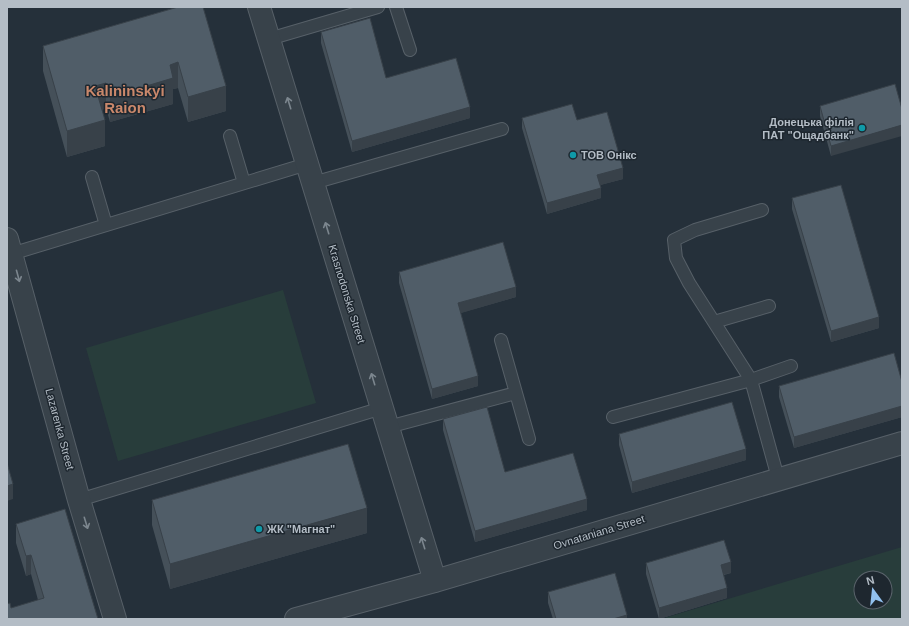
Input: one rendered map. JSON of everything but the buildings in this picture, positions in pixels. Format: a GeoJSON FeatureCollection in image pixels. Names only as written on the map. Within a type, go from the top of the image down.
{"type":"FeatureCollection","features":[{"type":"Feature","properties":{"kind":"street","name":"Krasnodonska Street"},"geometry":{"type":"LineString","coordinates":[[260,7],[435,581]]}},
{"type":"Feature","properties":{"kind":"street","name":"Lazarenka Street"},"geometry":{"type":"LineString","coordinates":[[9,246],[79,500],[115,619]]}},
{"type":"Feature","properties":{"kind":"street","name":"Ovnataniana Street"},"geometry":{"type":"LineString","coordinates":[[297,619],[435,581],[778,478],[902,443]]}},
{"type":"Feature","properties":{"kind":"lane"},"geometry":{"type":"LineString","coordinates":[[269,40],[378,7]]}},
{"type":"Feature","properties":{"kind":"lane"},"geometry":{"type":"LineString","coordinates":[[396,7],[410,50]]}},
{"type":"Feature","properties":{"kind":"lane"},"geometry":{"type":"LineString","coordinates":[[9,246],[106,225],[244,183],[310,174],[502,129]]}},
{"type":"Feature","properties":{"kind":"lane"},"geometry":{"type":"LineString","coordinates":[[230,136],[244,183]]}},
{"type":"Feature","properties":{"kind":"lane"},"geometry":{"type":"LineString","coordinates":[[92,177],[106,225]]}},
{"type":"Feature","properties":{"kind":"lane"},"geometry":{"type":"LineString","coordinates":[[762,210],[695,230],[674,240],[676,258],[689,283],[750,380],[778,478]]}},
{"type":"Feature","properties":{"kind":"lane"},"geometry":{"type":"LineString","coordinates":[[714,322],[769,306]]}},
{"type":"Feature","properties":{"kind":"lane"},"geometry":{"type":"LineString","coordinates":[[502,340],[529,439]]}},
{"type":"Feature","properties":{"kind":"lane"},"geometry":{"type":"LineString","coordinates":[[613,417],[750,380],[791,366]]}},
{"type":"Feature","properties":{"kind":"lane"},"geometry":{"type":"LineString","coordinates":[[79,500],[385,418],[516,393]]}},
{"type":"Feature","properties":{"kind":"green space"},"geometry":{"type":"Polygon","coordinates":[[[283,290],[316,403],[118,461],[86,348],[283,290]]]}},
{"type":"Feature","properties":{"kind":"green space"},"geometry":{"type":"Polygon","coordinates":[[[902,547],[902,619],[661,619],[902,547]]]}},
{"type":"Feature","properties":{"kind":"place","name":"Донецька філія ПАТ \"Ощадбанк\""},"geometry":{"type":"Point","coordinates":[862,128]}},
{"type":"Feature","properties":{"kind":"place","name":"ТОВ Онікс"},"geometry":{"type":"Point","coordinates":[573,155]}},
{"type":"Feature","properties":{"kind":"place","name":"ЖК \"Магнат\""},"geometry":{"type":"Point","coordinates":[259,529]}},
{"type":"Feature","properties":{"kind":"district","name":"Kalininskyi Raion"},"geometry":{"type":"Point","coordinates":[125,98]}}]}
